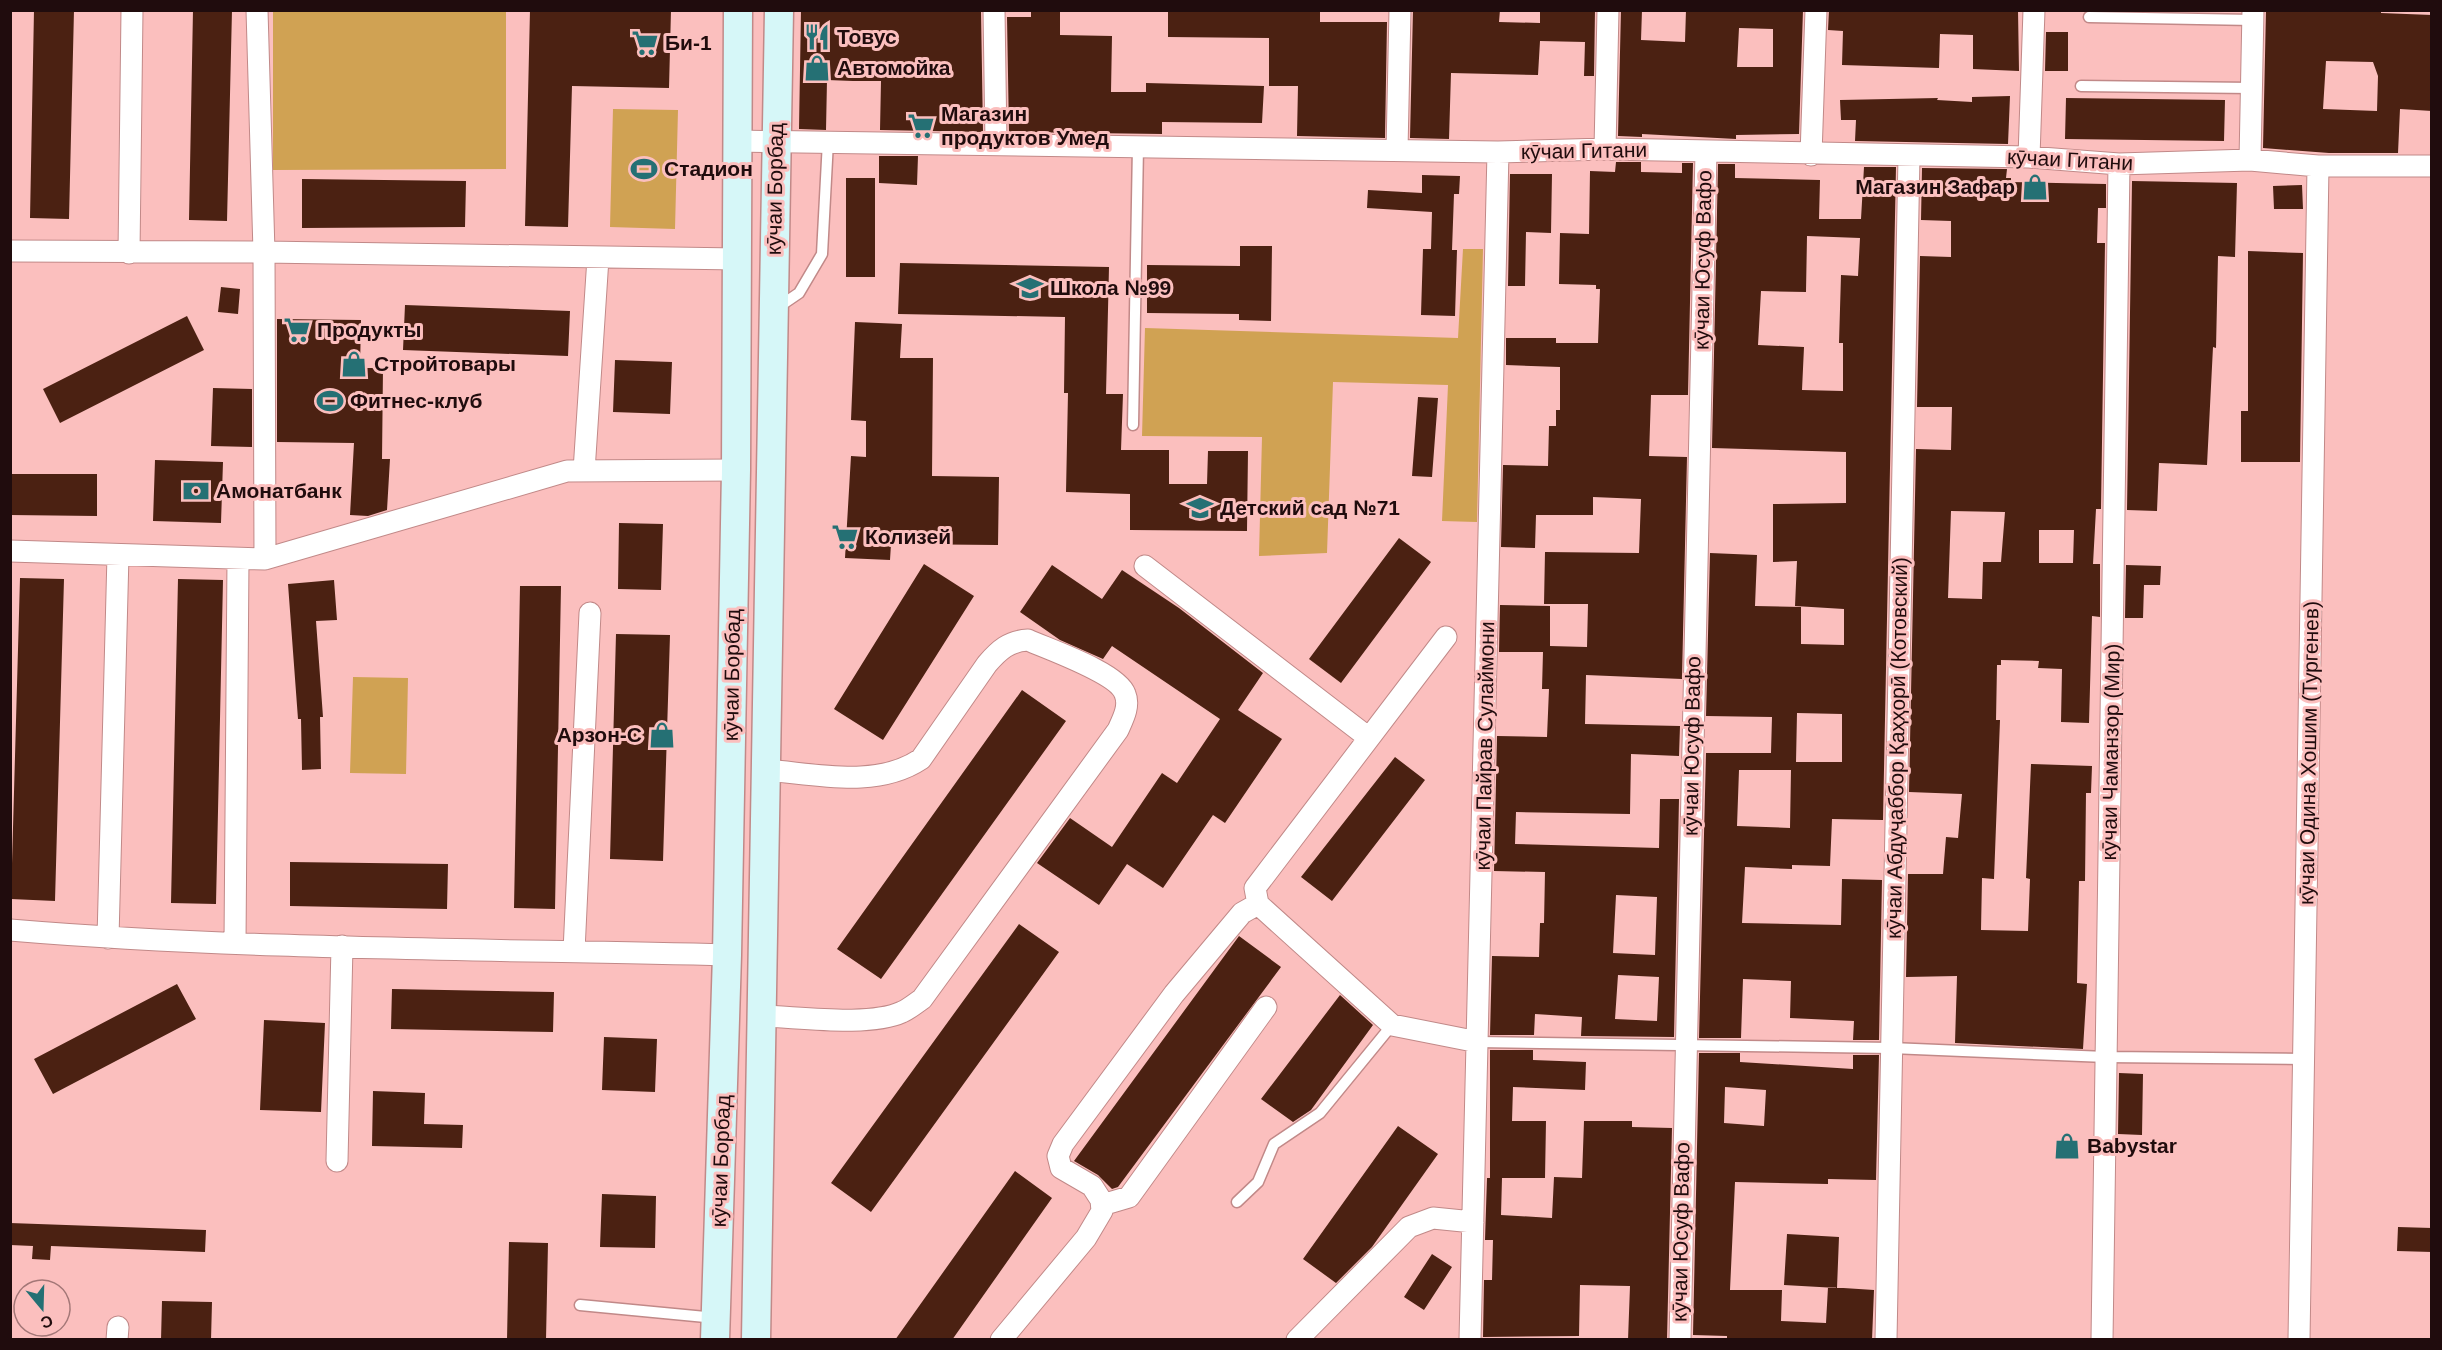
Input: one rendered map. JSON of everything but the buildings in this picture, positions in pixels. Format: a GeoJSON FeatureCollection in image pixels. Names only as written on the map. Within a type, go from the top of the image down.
{"type":"FeatureCollection","features":[{"type":"Feature","properties":{"kind":"main road","name":"кӯчаи Борбад"},"geometry":{"type":"LineString","coordinates":[[716,1329],[727,955],[736,470],[738,10]]}},
{"type":"Feature","properties":{"kind":"main road","name":"кӯчаи Борбад"},"geometry":{"type":"LineString","coordinates":[[756,1340],[779,10]]}},
{"type":"Feature","properties":{"kind":"street"},"geometry":{"type":"LineString","coordinates":[[129,253],[132,10]]}},
{"type":"Feature","properties":{"kind":"street"},"geometry":{"type":"LineString","coordinates":[[257,10],[264,252],[265,559]]}},
{"type":"Feature","properties":{"kind":"street"},"geometry":{"type":"LineString","coordinates":[[994,10],[996,143]]}},
{"type":"Feature","properties":{"kind":"street"},"geometry":{"type":"LineString","coordinates":[[1397,150],[1400,10]]}},
{"type":"Feature","properties":{"kind":"street"},"geometry":{"type":"LineString","coordinates":[[1605,149],[1608,10]]}},
{"type":"Feature","properties":{"kind":"street"},"geometry":{"type":"LineString","coordinates":[[1811,155],[1815,10]]}},
{"type":"Feature","properties":{"kind":"street"},"geometry":{"type":"LineString","coordinates":[[2029,157],[2034,10]]}},
{"type":"Feature","properties":{"kind":"street"},"geometry":{"type":"LineString","coordinates":[[2250,160],[2253,15]]}},
{"type":"Feature","properties":{"kind":"street","name":"кӯчаи Гитани"},"geometry":{"type":"LineString","coordinates":[[736,141],[1138,145],[1498,152],[1605,149],[1811,155],[2029,157],[2119,164],[2250,160],[2318,166],[2432,166]]}},
{"type":"Feature","properties":{"kind":"street","name":"кӯчаи Пайрав Сулаймони"},"geometry":{"type":"LineString","coordinates":[[1470,1340],[1498,152]]}},
{"type":"Feature","properties":{"kind":"street","name":"кӯчаи Юсуф Вафо"},"geometry":{"type":"LineString","coordinates":[[1680,1340],[1706,152]]}},
{"type":"Feature","properties":{"kind":"street","name":"кӯчаи Абдуҷаббор Қаҳҳорӣ (Котовский)"},"geometry":{"type":"LineString","coordinates":[[1886,1340],[1909,156]]}},
{"type":"Feature","properties":{"kind":"street","name":"кӯчаи Чаманзор (Мир)"},"geometry":{"type":"LineString","coordinates":[[2102,1340],[2119,164]]}},
{"type":"Feature","properties":{"kind":"street","name":"кӯчаи Одина Хошим (Тургенев)"},"geometry":{"type":"LineString","coordinates":[[2299,1340],[2318,166]]}},
{"type":"Feature","properties":{"kind":"street"},"geometry":{"type":"LineString","coordinates":[[10,251],[738,259]]}},
{"type":"Feature","properties":{"kind":"street"},"geometry":{"type":"LineString","coordinates":[[584,471],[598,258]]}},
{"type":"Feature","properties":{"kind":"street"},"geometry":{"type":"LineString","coordinates":[[10,551],[265,559],[567,471],[736,470]]}},
{"type":"Feature","properties":{"kind":"street"},"geometry":{"type":"LineString","coordinates":[[108,938],[118,555]]}},
{"type":"Feature","properties":{"kind":"street"},"geometry":{"type":"LineString","coordinates":[[235,943],[238,559]]}},
{"type":"Feature","properties":{"kind":"street"},"geometry":{"type":"LineString","coordinates":[[1145,566],[1369,738]]}},
{"type":"Feature","properties":{"kind":"street"},"geometry":{"type":"LineString","coordinates":[[574,951],[590,613]]}},
{"type":"Feature","properties":{"kind":"street"},"geometry":{"type":"LineString","coordinates":[[1446,637],[1255,888],[1258,904],[1392,1025],[1478,1042]]}},
{"type":"Feature","properties":{"kind":"street"},"geometry":{"type":"LineString","coordinates":[[762,1016],[851,1019],[885,1017],[903,1012],[922,999],[1118,730],[1125,716],[1127,697],[1118,684],[1106,675],[1028,640],[1017,640],[999,650],[921,759],[906,769],[870,777],[766,770]]}},
{"type":"Feature","properties":{"kind":"street"},"geometry":{"type":"LineString","coordinates":[[1001,1340],[1086,1238],[1095,1225],[1102,1205],[1098,1192],[1092,1186],[1061,1168],[1058,1156],[1062,1144],[1174,994],[1242,912],[1258,904]]}},
{"type":"Feature","properties":{"kind":"street"},"geometry":{"type":"LineString","coordinates":[[10,930],[108,938],[235,943],[727,955]]}},
{"type":"Feature","properties":{"kind":"street"},"geometry":{"type":"LineString","coordinates":[[337,1161],[342,946]]}},
{"type":"Feature","properties":{"kind":"street"},"geometry":{"type":"LineString","coordinates":[[1102,1205],[1129,1197],[1266,1007]]}},
{"type":"Feature","properties":{"kind":"street"},"geometry":{"type":"LineString","coordinates":[[1297,1340],[1408,1227],[1433,1218],[1473,1222]]}},
{"type":"Feature","properties":{"kind":"lane"},"geometry":{"type":"LineString","coordinates":[[2089,17],[2253,15]]}},
{"type":"Feature","properties":{"kind":"lane"},"geometry":{"type":"LineString","coordinates":[[2081,86],[2252,88]]}},
{"type":"Feature","properties":{"kind":"lane"},"geometry":{"type":"LineString","coordinates":[[773,310],[799,293],[822,254],[828,141]]}},
{"type":"Feature","properties":{"kind":"lane"},"geometry":{"type":"LineString","coordinates":[[1133,425],[1138,145]]}},
{"type":"Feature","properties":{"kind":"lane"},"geometry":{"type":"LineString","coordinates":[[1238,1202],[1258,1182],[1274,1144],[1320,1113],[1392,1025]]}},
{"type":"Feature","properties":{"kind":"lane"},"geometry":{"type":"LineString","coordinates":[[1478,1042],[1891,1048],[2106,1057],[2303,1059]]}},
{"type":"Feature","properties":{"kind":"lane"},"geometry":{"type":"LineString","coordinates":[[580,1305],[716,1329]]}},
{"type":"Feature","properties":{"kind":"shaded area"},"geometry":{"type":"Polygon","coordinates":[[[273,11],[506,11],[506,169],[273,170],[273,11]]]}},
{"type":"Feature","properties":{"kind":"shaded area","name":"Стадион"},"geometry":{"type":"Polygon","coordinates":[[[613,109],[678,110],[675,229],[610,227],[613,109]]]}},
{"type":"Feature","properties":{"kind":"shaded area"},"geometry":{"type":"Polygon","coordinates":[[[1463,249],[1483,249],[1477,522],[1442,521],[1448,385],[1333,382],[1327,553],[1259,556],[1262,437],[1142,436],[1145,328],[1458,338],[1463,249]]]}},
{"type":"Feature","properties":{"kind":"shaded area"},"geometry":{"type":"Polygon","coordinates":[[[353,677],[408,678],[406,774],[350,773],[353,677]]]}},
{"type":"Feature","properties":{"kind":"place","name":"Товус"},"geometry":{"type":"Point","coordinates":[817,37]}},
{"type":"Feature","properties":{"kind":"place","name":"Би-1"},"geometry":{"type":"Point","coordinates":[645,43]}},
{"type":"Feature","properties":{"kind":"place","name":"Автомойка"},"geometry":{"type":"Point","coordinates":[817,68]}},
{"type":"Feature","properties":{"kind":"place","name":"Магазин продуктов Умед"},"geometry":{"type":"Point","coordinates":[921,126]}},
{"type":"Feature","properties":{"kind":"place","name":"Стадион"},"geometry":{"type":"Point","coordinates":[644,169]}},
{"type":"Feature","properties":{"kind":"place","name":"Магазин Зафар"},"geometry":{"type":"Point","coordinates":[2035,187]}},
{"type":"Feature","properties":{"kind":"place","name":"Школа №99"},"geometry":{"type":"Point","coordinates":[1030,288]}},
{"type":"Feature","properties":{"kind":"place","name":"Продукты"},"geometry":{"type":"Point","coordinates":[297,330]}},
{"type":"Feature","properties":{"kind":"place","name":"Стройтовары"},"geometry":{"type":"Point","coordinates":[354,364]}},
{"type":"Feature","properties":{"kind":"place","name":"Фитнес-клуб"},"geometry":{"type":"Point","coordinates":[330,401]}},
{"type":"Feature","properties":{"kind":"place","name":"Амонатбанк"},"geometry":{"type":"Point","coordinates":[196,491]}},
{"type":"Feature","properties":{"kind":"place","name":"Детский сад №71"},"geometry":{"type":"Point","coordinates":[1200,508]}},
{"type":"Feature","properties":{"kind":"place","name":"Колизей"},"geometry":{"type":"Point","coordinates":[845,537]}},
{"type":"Feature","properties":{"kind":"place","name":"Арзон-С"},"geometry":{"type":"Point","coordinates":[662,735]}},
{"type":"Feature","properties":{"kind":"place","name":"Babystar"},"geometry":{"type":"Point","coordinates":[2067,1146]}}]}
